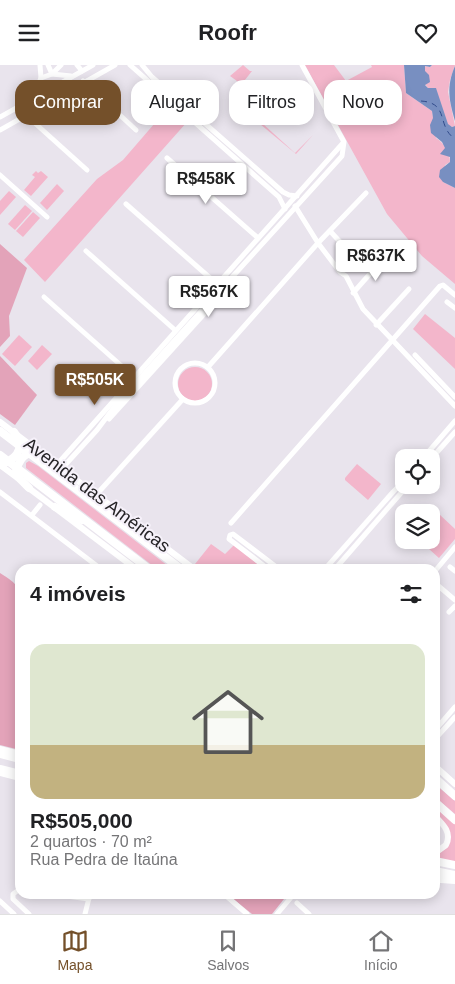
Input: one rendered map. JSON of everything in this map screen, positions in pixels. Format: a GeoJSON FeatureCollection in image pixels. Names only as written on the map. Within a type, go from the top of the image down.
{"type":"FeatureCollection","features":[{"type":"Feature","properties":{"kind":"highway","name":"Avenida das Américas"},"geometry":{"type":"LineString","coordinates":[[0,431],[177,564]]}},
{"type":"Feature","properties":{"kind":"highway"},"geometry":{"type":"LineString","coordinates":[[0,463],[9,461],[17,453],[20,446],[14,432]]}},
{"type":"Feature","properties":{"kind":"highway"},"geometry":{"type":"LineString","coordinates":[[28,487],[16,474],[21,460],[28,453],[32,453],[53,468],[66,472]]}},
{"type":"Feature","properties":{"kind":"highway","name":"Avenida das Américas"},"geometry":{"type":"LineString","coordinates":[[0,455],[143,564]]}},
{"type":"Feature","properties":{"kind":"highway"},"geometry":{"type":"LineString","coordinates":[[98,497],[140,537]]}},
{"type":"Feature","properties":{"kind":"highway"},"geometry":{"type":"LineString","coordinates":[[55,507],[93,525]]}},
{"type":"Feature","properties":{"kind":"highway"},"geometry":{"type":"LineString","coordinates":[[0,754],[15,758]]}},
{"type":"Feature","properties":{"kind":"highway"},"geometry":{"type":"LineString","coordinates":[[0,769],[15,772]]}},
{"type":"Feature","properties":{"kind":"highway"},"geometry":{"type":"LineString","coordinates":[[440,782],[455,796]]}},
{"type":"Feature","properties":{"kind":"highway"},"geometry":{"type":"LineString","coordinates":[[440,806],[455,820]]}},
{"type":"Feature","properties":{"kind":"highway"},"geometry":{"type":"LineString","coordinates":[[440,862],[455,865]]}},
{"type":"Feature","properties":{"kind":"highway"},"geometry":{"type":"LineString","coordinates":[[440,872],[455,875]]}},
{"type":"Feature","properties":{"kind":"highway"},"geometry":{"type":"LineString","coordinates":[[440,879],[455,881]]}},
{"type":"Feature","properties":{"kind":"main road","name":"Avenida das Américas"},"geometry":{"type":"LineString","coordinates":[[0,421],[187,564]]}},
{"type":"Feature","properties":{"kind":"main road","name":"Avenida das Américas"},"geometry":{"type":"LineString","coordinates":[[0,463],[28,487],[129,564]]}},
{"type":"Feature","properties":{"kind":"main road"},"geometry":{"type":"LineString","coordinates":[[0,749],[15,753]]}},
{"type":"Feature","properties":{"kind":"main road"},"geometry":{"type":"LineString","coordinates":[[440,770],[455,784]]}},
{"type":"Feature","properties":{"kind":"main road"},"geometry":{"type":"LineString","coordinates":[[0,773],[15,777]]}},
{"type":"Feature","properties":{"kind":"main road"},"geometry":{"type":"LineString","coordinates":[[440,821],[448,831],[446,845],[440,849]]}},
{"type":"Feature","properties":{"kind":"street"},"geometry":{"type":"LineString","coordinates":[[40,65],[41,78],[52,74],[61,65]]}},
{"type":"Feature","properties":{"kind":"street"},"geometry":{"type":"LineString","coordinates":[[48,65],[52,74]]}},
{"type":"Feature","properties":{"kind":"street"},"geometry":{"type":"LineString","coordinates":[[77,65],[82,71]]}},
{"type":"Feature","properties":{"kind":"street"},"geometry":{"type":"LineString","coordinates":[[66,80],[93,65]]}},
{"type":"Feature","properties":{"kind":"street"},"geometry":{"type":"LineString","coordinates":[[86,80],[109,65]]}},
{"type":"Feature","properties":{"kind":"street"},"geometry":{"type":"LineString","coordinates":[[86,80],[115,65]]}},
{"type":"Feature","properties":{"kind":"street"},"geometry":{"type":"LineString","coordinates":[[132,66],[142,65],[152,77],[283,192],[288,195],[297,196]]}},
{"type":"Feature","properties":{"kind":"street"},"geometry":{"type":"LineString","coordinates":[[90,437],[98,431],[297,209],[342,156],[344,142],[302,65]]}},
{"type":"Feature","properties":{"kind":"street"},"geometry":{"type":"LineString","coordinates":[[132,66],[279,197],[285,209]]}},
{"type":"Feature","properties":{"kind":"street"},"geometry":{"type":"LineString","coordinates":[[52,74],[73,76]]}},
{"type":"Feature","properties":{"kind":"street"},"geometry":{"type":"LineString","coordinates":[[1,116],[15,108]]}},
{"type":"Feature","properties":{"kind":"street"},"geometry":{"type":"LineString","coordinates":[[121,116],[136,130]]}},
{"type":"Feature","properties":{"kind":"street"},"geometry":{"type":"LineString","coordinates":[[0,129],[15,120]]}},
{"type":"Feature","properties":{"kind":"street"},"geometry":{"type":"LineString","coordinates":[[0,129],[15,122]]}},
{"type":"Feature","properties":{"kind":"street"},"geometry":{"type":"LineString","coordinates":[[37,125],[88,170]]}},
{"type":"Feature","properties":{"kind":"street"},"geometry":{"type":"LineString","coordinates":[[56,464],[344,142]]}},
{"type":"Feature","properties":{"kind":"street"},"geometry":{"type":"LineString","coordinates":[[167,158],[258,238]]}},
{"type":"Feature","properties":{"kind":"street"},"geometry":{"type":"LineString","coordinates":[[0,175],[47,217]]}},
{"type":"Feature","properties":{"kind":"street"},"geometry":{"type":"LineString","coordinates":[[208,367],[318,243],[366,193]]}},
{"type":"Feature","properties":{"kind":"street"},"geometry":{"type":"LineString","coordinates":[[292,202],[318,243],[340,272],[346,276],[362,309],[455,406]]}},
{"type":"Feature","properties":{"kind":"street"},"geometry":{"type":"LineString","coordinates":[[126,204],[217,284]]}},
{"type":"Feature","properties":{"kind":"street"},"geometry":{"type":"LineString","coordinates":[[66,472],[66,464],[97,430],[115,406],[297,209]]}},
{"type":"Feature","properties":{"kind":"street"},"geometry":{"type":"LineString","coordinates":[[330,231],[354,257]]}},
{"type":"Feature","properties":{"kind":"street"},"geometry":{"type":"LineString","coordinates":[[86,251],[175,330]]}},
{"type":"Feature","properties":{"kind":"street"},"geometry":{"type":"LineString","coordinates":[[353,293],[384,258]]}},
{"type":"Feature","properties":{"kind":"street"},"geometry":{"type":"LineString","coordinates":[[231,523],[440,285],[443,285],[455,295]]}},
{"type":"Feature","properties":{"kind":"street"},"geometry":{"type":"LineString","coordinates":[[376,325],[409,289]]}},
{"type":"Feature","properties":{"kind":"street"},"geometry":{"type":"LineString","coordinates":[[44,297],[134,377]]}},
{"type":"Feature","properties":{"kind":"street"},"geometry":{"type":"LineString","coordinates":[[447,302],[455,308]]}},
{"type":"Feature","properties":{"kind":"street"},"geometry":{"type":"LineString","coordinates":[[415,355],[455,397]]}},
{"type":"Feature","properties":{"kind":"street"},"geometry":{"type":"LineString","coordinates":[[196,362],[208,367],[213,372],[215,386],[209,398],[196,403],[183,399],[178,394],[175,382],[179,370],[190,363],[196,362]]}},
{"type":"Feature","properties":{"kind":"street"},"geometry":{"type":"LineString","coordinates":[[98,497],[183,399]]}},
{"type":"Feature","properties":{"kind":"street"},"geometry":{"type":"LineString","coordinates":[[431,449],[455,421]]}},
{"type":"Feature","properties":{"kind":"street"},"geometry":{"type":"LineString","coordinates":[[91,426],[97,430]]}},
{"type":"Feature","properties":{"kind":"street"},"geometry":{"type":"LineString","coordinates":[[440,449],[455,432]]}},
{"type":"Feature","properties":{"kind":"street"},"geometry":{"type":"LineString","coordinates":[[85,433],[90,437]]}},
{"type":"Feature","properties":{"kind":"street"},"geometry":{"type":"LineString","coordinates":[[329,564],[395,490]]}},
{"type":"Feature","properties":{"kind":"street"},"geometry":{"type":"LineString","coordinates":[[0,492],[95,564]]}},
{"type":"Feature","properties":{"kind":"street"},"geometry":{"type":"LineString","coordinates":[[339,564],[400,494]]}},
{"type":"Feature","properties":{"kind":"street"},"geometry":{"type":"LineString","coordinates":[[32,515],[40,505]]}},
{"type":"Feature","properties":{"kind":"street"},"geometry":{"type":"LineString","coordinates":[[262,564],[229,539],[230,535],[233,533],[273,564]]}},
{"type":"Feature","properties":{"kind":"street"},"geometry":{"type":"LineString","coordinates":[[440,565],[455,547]]}},
{"type":"Feature","properties":{"kind":"street"},"geometry":{"type":"LineString","coordinates":[[450,567],[455,571]]}},
{"type":"Feature","properties":{"kind":"street"},"geometry":{"type":"LineString","coordinates":[[440,587],[455,600]]}},
{"type":"Feature","properties":{"kind":"street"},"geometry":{"type":"LineString","coordinates":[[449,612],[455,606]]}},
{"type":"Feature","properties":{"kind":"street"},"geometry":{"type":"LineString","coordinates":[[440,730],[455,707]]}},
{"type":"Feature","properties":{"kind":"street"},"geometry":{"type":"LineString","coordinates":[[442,727],[454,720]]}},
{"type":"Feature","properties":{"kind":"street"},"geometry":{"type":"LineString","coordinates":[[15,893],[13,899],[29,914]]}},
{"type":"Feature","properties":{"kind":"street"},"geometry":{"type":"LineString","coordinates":[[85,914],[89,899]]}},
{"type":"Feature","properties":{"kind":"street"},"geometry":{"type":"LineString","coordinates":[[230,899],[246,913]]}},
{"type":"Feature","properties":{"kind":"street"},"geometry":{"type":"LineString","coordinates":[[277,914],[290,899]]}},
{"type":"Feature","properties":{"kind":"street"},"geometry":{"type":"LineString","coordinates":[[0,901],[14,914]]}},
{"type":"Feature","properties":{"kind":"street"},"geometry":{"type":"LineString","coordinates":[[296,903],[309,914]]}},
{"type":"Feature","properties":{"kind":"shaded area"},"geometry":{"type":"Polygon","coordinates":[[[243,65],[252,71],[245,80],[236,80],[230,76],[243,65]]]}},
{"type":"Feature","properties":{"kind":"shaded area"},"geometry":{"type":"Polygon","coordinates":[[[305,65],[334,65],[345,80],[324,80],[324,100],[305,65]]]}},
{"type":"Feature","properties":{"kind":"shaded area"},"geometry":{"type":"Polygon","coordinates":[[[371,65],[404,65],[406,93],[432,111],[436,138],[444,145],[449,155],[450,162],[445,165],[443,182],[455,188],[455,284],[422,256],[387,214],[338,125],[402,125],[402,80],[348,80],[372,67],[371,65]]]}},
{"type":"Feature","properties":{"kind":"shaded area"},"geometry":{"type":"Polygon","coordinates":[[[432,65],[455,65],[448,92],[455,126],[448,125],[436,89],[428,88],[425,84],[425,66],[430,67],[432,65]]]}},
{"type":"Feature","properties":{"kind":"shaded area"},"geometry":{"type":"Polygon","coordinates":[[[153,125],[184,125],[45,282],[24,260],[97,179],[123,160],[153,125]]]}},
{"type":"Feature","properties":{"kind":"shaded area"},"geometry":{"type":"Polygon","coordinates":[[[261,125],[264,125],[295,153],[313,135],[296,154],[261,125]]]}},
{"type":"Feature","properties":{"kind":"shaded area"},"geometry":{"type":"Polygon","coordinates":[[[36,171],[38,173],[41,171],[48,177],[31,196],[24,190],[35,177],[32,175],[36,171]]]}},
{"type":"Feature","properties":{"kind":"shaded area"},"geometry":{"type":"Polygon","coordinates":[[[57,184],[64,191],[47,210],[40,203],[57,184]]]}},
{"type":"Feature","properties":{"kind":"shaded area"},"geometry":{"type":"Polygon","coordinates":[[[9,191],[16,197],[0,215],[0,201],[9,191]]]}},
{"type":"Feature","properties":{"kind":"shaded area"},"geometry":{"type":"Polygon","coordinates":[[[25,205],[32,211],[15,230],[8,224],[25,205]]]}},
{"type":"Feature","properties":{"kind":"shaded area"},"geometry":{"type":"Polygon","coordinates":[[[33,212],[40,218],[23,237],[16,231],[33,212]]]}},
{"type":"Feature","properties":{"kind":"shaded area"},"geometry":{"type":"Polygon","coordinates":[[[0,244],[27,268],[9,316],[10,336],[0,347],[0,244]]]}},
{"type":"Feature","properties":{"kind":"shaded area"},"geometry":{"type":"Polygon","coordinates":[[[425,314],[455,338],[455,369],[413,329],[425,314]]]}},
{"type":"Feature","properties":{"kind":"shaded area"},"geometry":{"type":"Polygon","coordinates":[[[19,335],[32,347],[15,366],[2,354],[19,335]]]}},
{"type":"Feature","properties":{"kind":"shaded area"},"geometry":{"type":"Polygon","coordinates":[[[42,345],[52,354],[37,370],[28,361],[42,345]]]}},
{"type":"Feature","properties":{"kind":"shaded area"},"geometry":{"type":"Polygon","coordinates":[[[0,356],[37,395],[15,425],[0,414],[0,356]]]}},
{"type":"Feature","properties":{"kind":"shaded area"},"geometry":{"type":"Polygon","coordinates":[[[195,367],[207,372],[212,384],[207,396],[195,401],[183,396],[178,384],[183,372],[195,367]]]}},
{"type":"Feature","properties":{"kind":"shaded area"},"geometry":{"type":"Polygon","coordinates":[[[29,461],[38,466],[165,564],[151,564],[26,468],[26,463],[29,461]]]}},
{"type":"Feature","properties":{"kind":"shaded area"},"geometry":{"type":"Polygon","coordinates":[[[357,464],[381,484],[368,500],[345,480],[357,464]]]}},
{"type":"Feature","properties":{"kind":"shaded area"},"geometry":{"type":"Polygon","coordinates":[[[440,515],[455,529],[455,539],[439,558],[429,549],[440,549],[440,515]]]}},
{"type":"Feature","properties":{"kind":"shaded area"},"geometry":{"type":"Polygon","coordinates":[[[211,544],[225,554],[234,545],[258,564],[195,564],[211,544]]]}},
{"type":"Feature","properties":{"kind":"shaded area"},"geometry":{"type":"Polygon","coordinates":[[[0,573],[15,584],[15,749],[0,745],[0,573]]]}},
{"type":"Feature","properties":{"kind":"shaded area"},"geometry":{"type":"Polygon","coordinates":[[[440,788],[455,801],[455,814],[440,801],[440,788]]]}},
{"type":"Feature","properties":{"kind":"shaded area"},"geometry":{"type":"Polygon","coordinates":[[[440,810],[455,823],[455,863],[440,859],[440,852],[447,848],[450,840],[440,823],[440,810]]]}},
{"type":"Feature","properties":{"kind":"shaded area"},"geometry":{"type":"Polygon","coordinates":[[[233,899],[284,899],[272,914],[252,914],[233,899]]]}},
{"type":"Feature","properties":{"kind":"water"},"geometry":{"type":"Polygon","coordinates":[[[404,65],[432,65],[430,67],[425,66],[430,82],[425,85],[428,88],[436,88],[448,124],[452,127],[455,126],[455,188],[443,182],[439,177],[440,170],[450,162],[450,157],[440,154],[445,148],[442,142],[431,133],[432,111],[406,93],[404,65]]]}},
{"type":"Feature","properties":{"kind":"water"},"geometry":{"type":"Polygon","coordinates":[[[455,66],[455,121],[451,107],[449,87],[455,66]]]}},
{"type":"Feature","properties":{"kind":"ferry route"},"geometry":{"type":"LineString","coordinates":[[421,101],[436,106],[449,134],[455,139]]}}]}
